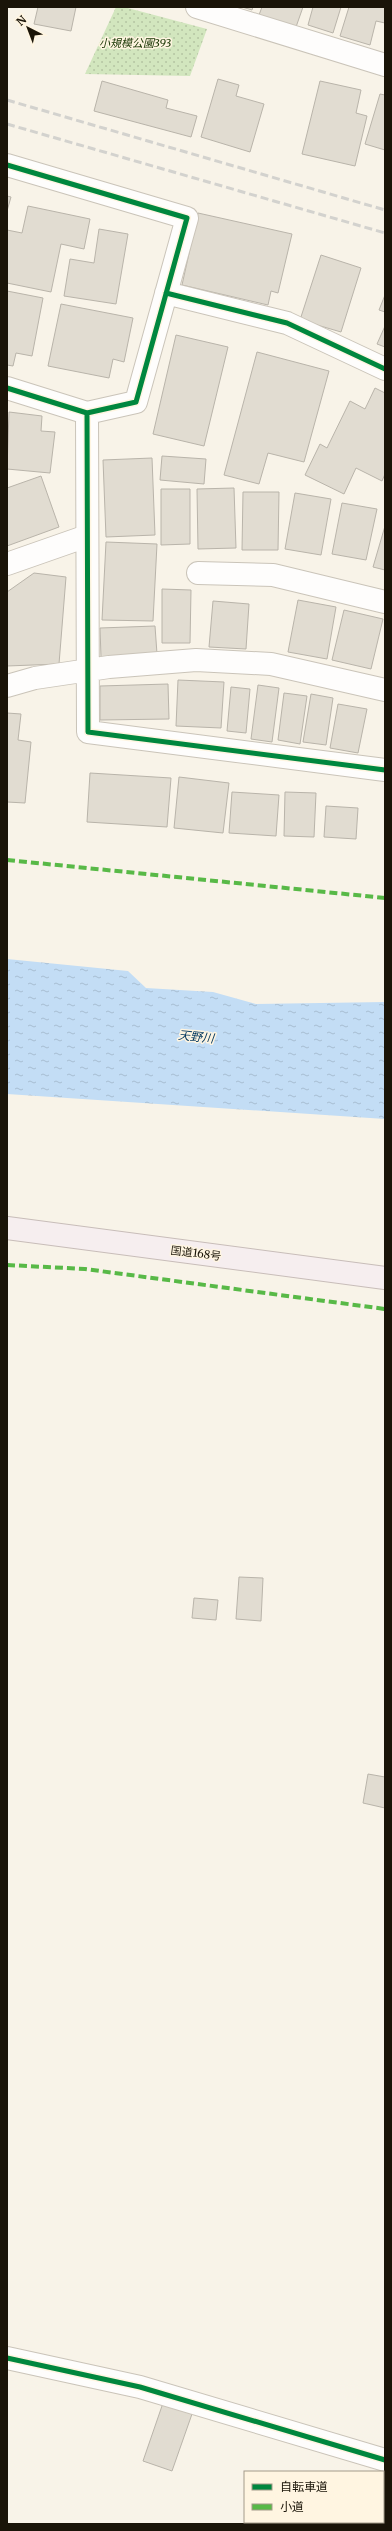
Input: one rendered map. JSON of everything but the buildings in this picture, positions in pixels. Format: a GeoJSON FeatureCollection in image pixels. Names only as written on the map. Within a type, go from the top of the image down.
{"type":"FeatureCollection","features":[{"type":"Feature","properties":{"kind":"highway","name":"国道168号"},"geometry":{"type":"LineString","coordinates":[[7,1228],[385,1278]]}},
{"type":"Feature","properties":{"kind":"street"},"geometry":{"type":"LineString","coordinates":[[197,7],[385,65]]}},
{"type":"Feature","properties":{"kind":"street"},"geometry":{"type":"LineString","coordinates":[[7,164],[187,218],[136,402],[87,413],[7,388]]}},
{"type":"Feature","properties":{"kind":"street"},"geometry":{"type":"LineString","coordinates":[[166,293],[287,323],[385,369]]}},
{"type":"Feature","properties":{"kind":"street"},"geometry":{"type":"LineString","coordinates":[[87,413],[88,732],[385,770]]}},
{"type":"Feature","properties":{"kind":"street"},"geometry":{"type":"LineString","coordinates":[[7,564],[87,536]]}},
{"type":"Feature","properties":{"kind":"street"},"geometry":{"type":"LineString","coordinates":[[198,573],[273,575],[385,602]]}},
{"type":"Feature","properties":{"kind":"street"},"geometry":{"type":"LineString","coordinates":[[7,686],[35,678],[87,670],[196,660],[272,664],[385,690]]}},
{"type":"Feature","properties":{"kind":"street"},"geometry":{"type":"LineString","coordinates":[[7,2358],[140,2387],[385,2460]]}},
{"type":"Feature","properties":{"kind":"green space","name":"小規模公園393"},"geometry":{"type":"Polygon","coordinates":[[[116,7],[124,7],[207,29],[190,76],[85,74],[116,7]]]}},
{"type":"Feature","properties":{"kind":"water","name":"天野川"},"geometry":{"type":"Polygon","coordinates":[[[7,959],[128,971],[146,988],[213,992],[256,1004],[385,1002],[385,1119],[7,1094],[7,959]]]}},
{"type":"Feature","properties":{"kind":"railway"},"geometry":{"type":"LineString","coordinates":[[7,100],[385,210]]}},
{"type":"Feature","properties":{"kind":"railway"},"geometry":{"type":"LineString","coordinates":[[7,124],[385,233]]}},
{"type":"Feature","properties":{"kind":"marked path"},"geometry":{"type":"LineString","coordinates":[[7,860],[385,898]]}},
{"type":"Feature","properties":{"kind":"marked path"},"geometry":{"type":"LineString","coordinates":[[7,1265],[85,1269],[385,1309]]}},
{"type":"Feature","properties":{"kind":"cycle path"},"geometry":{"type":"LineString","coordinates":[[7,165],[187,218],[136,402],[87,413],[7,388]]}},
{"type":"Feature","properties":{"kind":"cycle path"},"geometry":{"type":"LineString","coordinates":[[166,293],[287,323],[385,369]]}},
{"type":"Feature","properties":{"kind":"cycle path"},"geometry":{"type":"LineString","coordinates":[[87,413],[88,732],[385,770]]}},
{"type":"Feature","properties":{"kind":"cycle path"},"geometry":{"type":"LineString","coordinates":[[7,2358],[140,2387],[385,2460]]}}]}
